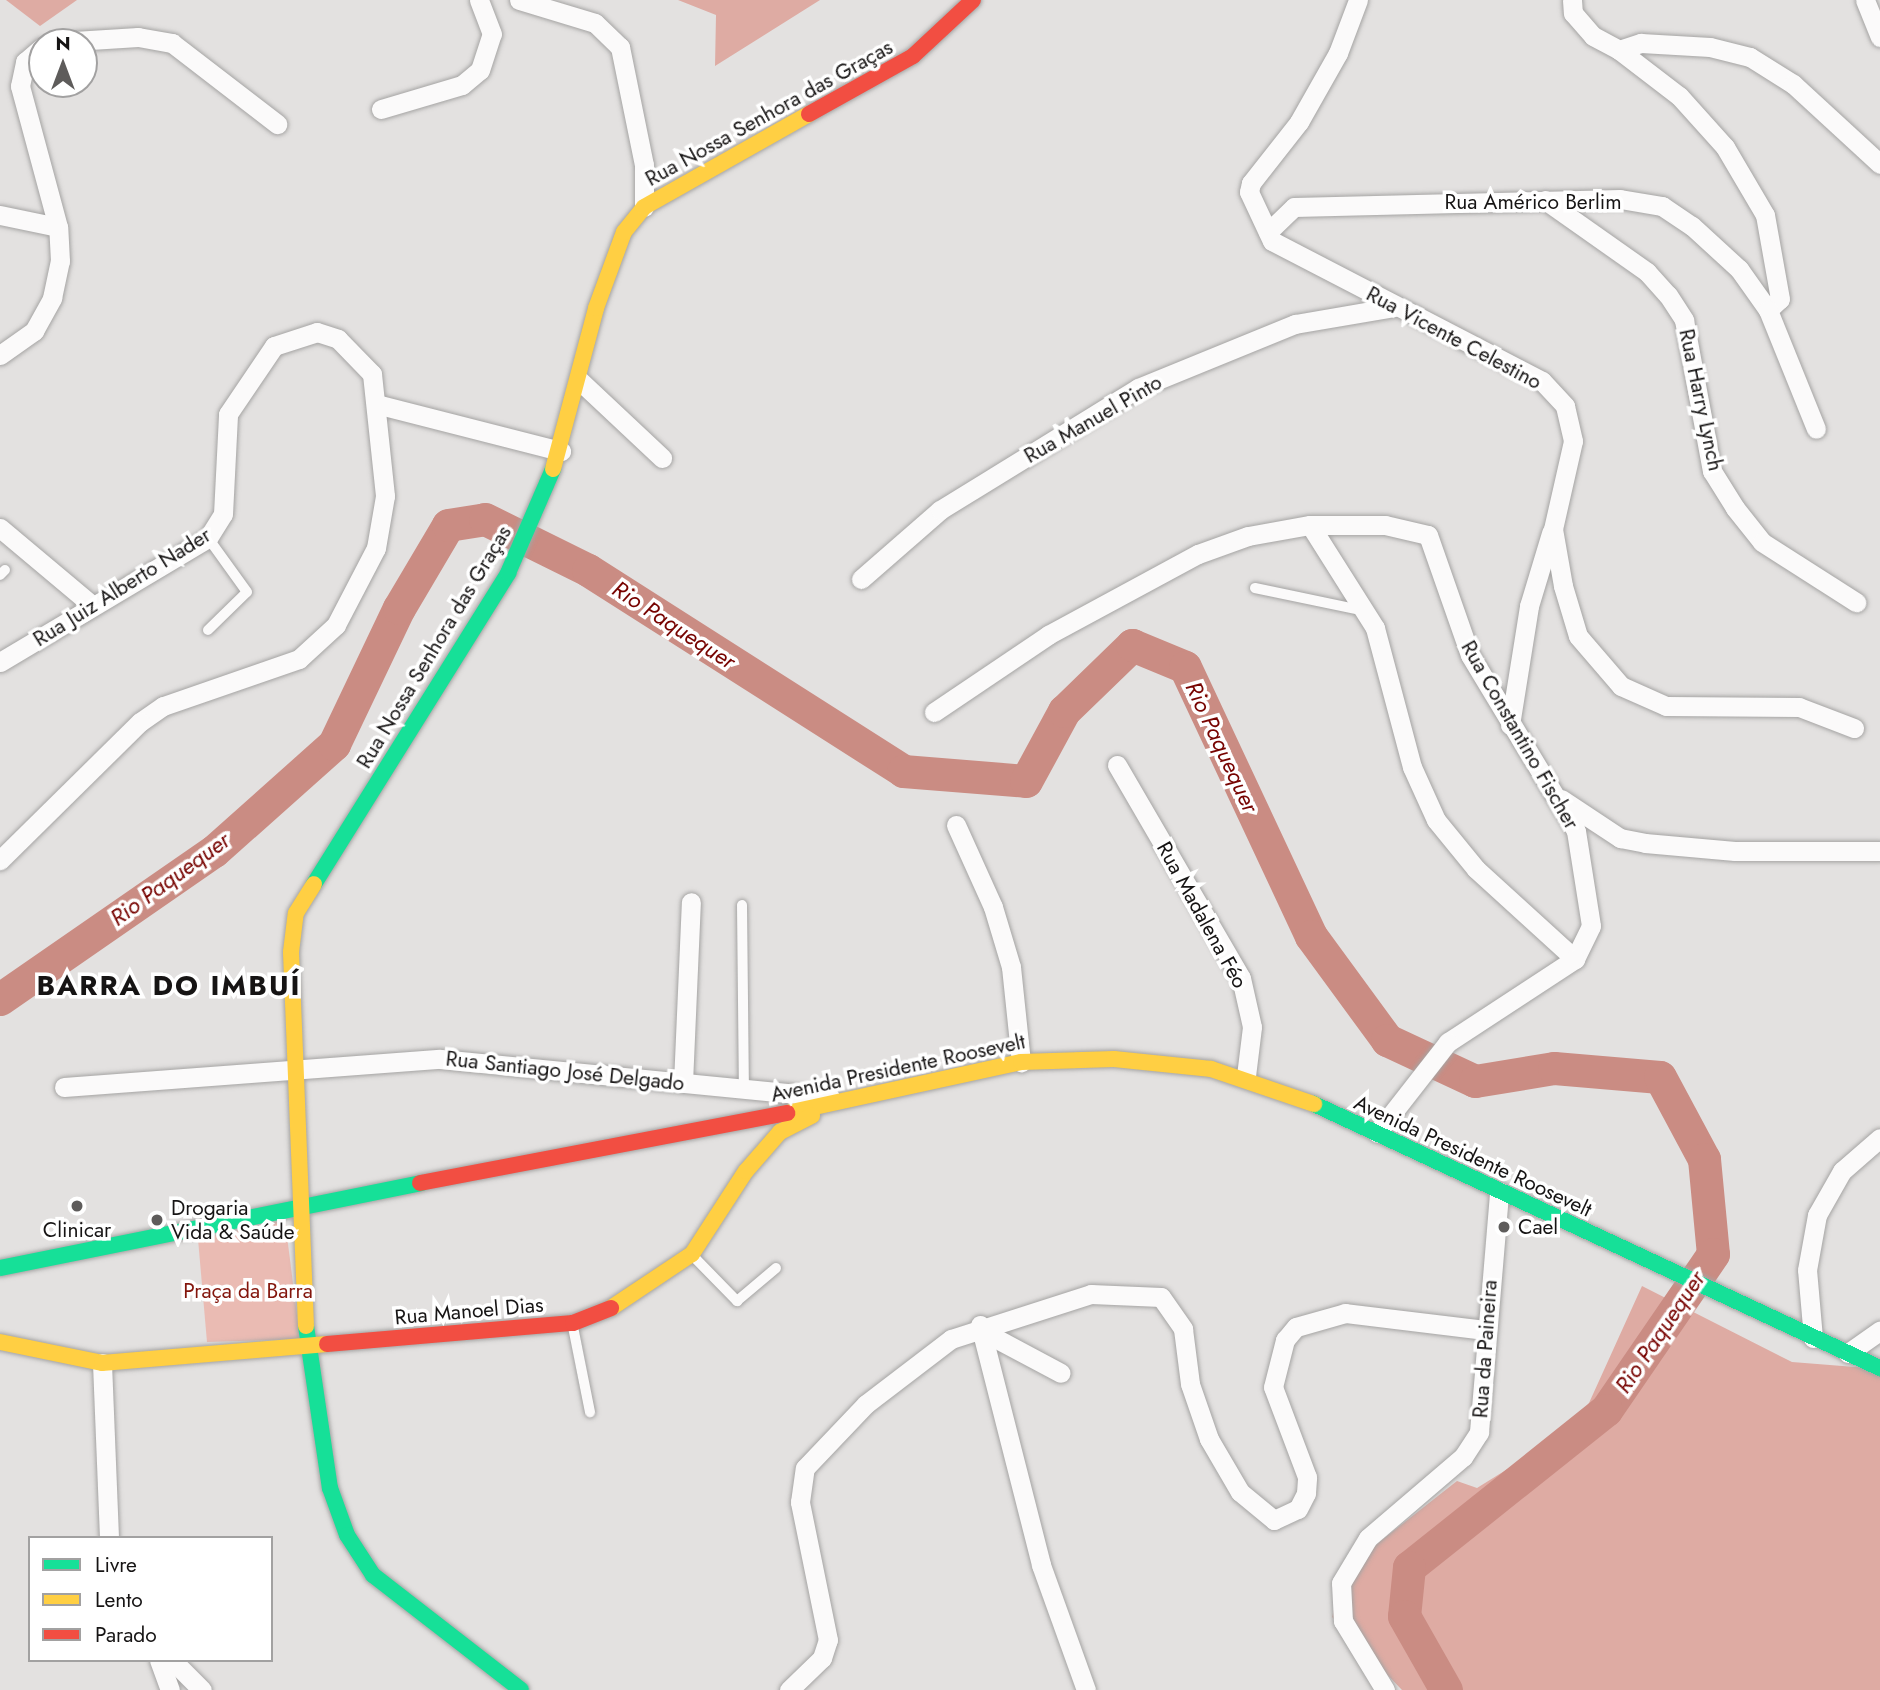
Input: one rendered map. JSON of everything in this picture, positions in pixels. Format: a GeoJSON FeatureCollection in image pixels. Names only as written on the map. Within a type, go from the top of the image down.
{"type":"FeatureCollection","features":[{"type":"Feature","properties":{"kind":"main road","name":"Rua Nossa Senhora das Graças"},"geometry":{"type":"LineString","coordinates":[[521,1690],[373,1575],[347,1535],[320,1451],[307,1344],[298,1205],[292,1067],[296,913],[508,573],[545,499],[561,451],[614,251],[644,207],[885,74],[973,0]]}},
{"type":"Feature","properties":{"kind":"main road","name":"Avenida Presidente Roosevelt"},"geometry":{"type":"LineString","coordinates":[[0,1268],[298,1205],[856,1100],[1021,1062],[1114,1059],[1246,1076],[1377,1133],[1721,1297],[1880,1368]]}},
{"type":"Feature","properties":{"kind":"main road","name":"Rua Manoel Dias"},"geometry":{"type":"LineString","coordinates":[[0,1342],[102,1363],[573,1323],[632,1300],[692,1254],[746,1171],[780,1132],[856,1100]]}},
{"type":"Feature","properties":{"kind":"main road"},"geometry":{"type":"LineString","coordinates":[[717,1126],[753,1133],[746,1171]]}},
{"type":"Feature","properties":{"kind":"street"},"geometry":{"type":"LineString","coordinates":[[381,109],[462,85],[480,70],[492,34],[479,0]]}},
{"type":"Feature","properties":{"kind":"street"},"geometry":{"type":"LineString","coordinates":[[519,0],[595,23],[620,47],[645,165],[644,207]]}},
{"type":"Feature","properties":{"kind":"street"},"geometry":{"type":"LineString","coordinates":[[1268,232],[1249,192],[1251,183],[1299,122],[1338,53],[1358,0]]}},
{"type":"Feature","properties":{"kind":"street"},"geometry":{"type":"LineString","coordinates":[[1572,0],[1573,13],[1592,36],[1619,50],[1679,96],[1706,127],[1765,215],[1780,299],[1768,310]]}},
{"type":"Feature","properties":{"kind":"street"},"geometry":{"type":"LineString","coordinates":[[1866,0],[1880,37]]}},
{"type":"Feature","properties":{"kind":"street"},"geometry":{"type":"LineString","coordinates":[[98,40],[138,37],[172,43],[277,124]]}},
{"type":"Feature","properties":{"kind":"street"},"geometry":{"type":"LineString","coordinates":[[1619,50],[1672,43],[1750,57],[1793,84],[1880,164]]}},
{"type":"Feature","properties":{"kind":"street"},"geometry":{"type":"LineString","coordinates":[[0,355],[34,331],[52,298],[58,227],[20,86],[24,62],[28,59]]}},
{"type":"Feature","properties":{"kind":"street","name":"Rua Américo Berlim"},"geometry":{"type":"LineString","coordinates":[[1268,232],[1294,207],[1544,199],[1662,206],[1740,269],[1768,310],[1816,429]]}},
{"type":"Feature","properties":{"kind":"street","name":"Rua Harry Lynch"},"geometry":{"type":"LineString","coordinates":[[1544,199],[1647,272],[1668,295],[1684,320],[1712,471],[1735,509],[1762,542],[1856,602]]}},
{"type":"Feature","properties":{"kind":"street"},"geometry":{"type":"LineString","coordinates":[[0,215],[58,227]]}},
{"type":"Feature","properties":{"kind":"street","name":"Rua Vicente Celestino"},"geometry":{"type":"LineString","coordinates":[[1268,232],[1279,248],[1542,381],[1565,406],[1573,441],[1553,529],[1529,606],[1510,725]]}},
{"type":"Feature","properties":{"kind":"street","name":"Rua Manuel Pinto"},"geometry":{"type":"LineString","coordinates":[[861,579],[940,510],[1138,388],[1295,324],[1394,307]]}},
{"type":"Feature","properties":{"kind":"street","name":"Rua Juiz Alberto Nader"},"geometry":{"type":"LineString","coordinates":[[0,662],[208,538],[223,514],[228,414],[274,346],[302,334],[338,339],[372,374],[380,405],[385,496],[376,548],[337,625],[299,659],[163,706],[140,722],[0,860]]}},
{"type":"Feature","properties":{"kind":"street"},"geometry":{"type":"LineString","coordinates":[[579,380],[662,457]]}},
{"type":"Feature","properties":{"kind":"street"},"geometry":{"type":"LineString","coordinates":[[380,405],[561,451]]}},
{"type":"Feature","properties":{"kind":"street","name":"Rua Constantino Fischer"},"geometry":{"type":"LineString","coordinates":[[934,712],[1048,635],[1198,554],[1248,536],[1310,526],[1385,525],[1428,535],[1470,655],[1510,725],[1559,798],[1576,831],[1591,893],[1589,939],[1575,959]]}},
{"type":"Feature","properties":{"kind":"street"},"geometry":{"type":"LineString","coordinates":[[1310,526],[1368,613],[1412,767],[1436,820],[1476,869],[1575,959],[1437,1052],[1404,1093],[1377,1133]]}},
{"type":"Feature","properties":{"kind":"street"},"geometry":{"type":"LineString","coordinates":[[0,528],[93,606]]}},
{"type":"Feature","properties":{"kind":"street","name":"Rua Vicente Celestino"},"geometry":{"type":"LineString","coordinates":[[1553,529],[1578,636],[1621,686],[1666,706],[1799,707],[1854,728]]}},
{"type":"Feature","properties":{"kind":"street","name":"Rua Madalena Féo"},"geometry":{"type":"LineString","coordinates":[[1117,765],[1241,978],[1252,1027],[1246,1076]]}},
{"type":"Feature","properties":{"kind":"street"},"geometry":{"type":"LineString","coordinates":[[1559,798],[1613,834],[1645,843],[1735,851],[1880,851]]}},
{"type":"Feature","properties":{"kind":"street"},"geometry":{"type":"LineString","coordinates":[[956,825],[993,907],[1011,967],[1021,1062]]}},
{"type":"Feature","properties":{"kind":"street"},"geometry":{"type":"LineString","coordinates":[[683,1083],[691,902]]}},
{"type":"Feature","properties":{"kind":"street","name":"Rua Santiago José Delgado"},"geometry":{"type":"LineString","coordinates":[[64,1087],[292,1067],[483,1060],[856,1100]]}},
{"type":"Feature","properties":{"kind":"street"},"geometry":{"type":"LineString","coordinates":[[1813,1338],[1807,1270],[1817,1215],[1842,1171],[1880,1138]]}},
{"type":"Feature","properties":{"kind":"street","name":"Rua da Paineira"},"geometry":{"type":"LineString","coordinates":[[1385,1690],[1343,1620],[1342,1583],[1368,1538],[1463,1457],[1479,1432],[1499,1192]]}},
{"type":"Feature","properties":{"kind":"street"},"geometry":{"type":"LineString","coordinates":[[789,1690],[822,1658],[828,1640],[800,1502],[805,1468],[922,1357],[981,1328],[1091,1294],[1161,1297],[1183,1329],[1190,1384],[1209,1439],[1240,1492],[1274,1520],[1298,1510],[1306,1493],[1307,1477],[1273,1387],[1285,1340],[1296,1327],[1345,1313],[1486,1330]]}},
{"type":"Feature","properties":{"kind":"street"},"geometry":{"type":"LineString","coordinates":[[981,1328],[1061,1373]]}},
{"type":"Feature","properties":{"kind":"street"},"geometry":{"type":"LineString","coordinates":[[981,1328],[1041,1565],[1086,1690]]}},
{"type":"Feature","properties":{"kind":"street"},"geometry":{"type":"LineString","coordinates":[[1848,1353],[1880,1331]]}},
{"type":"Feature","properties":{"kind":"street"},"geometry":{"type":"LineString","coordinates":[[102,1363],[109,1536]]}},
{"type":"Feature","properties":{"kind":"street"},"geometry":{"type":"LineString","coordinates":[[160,1662],[170,1690]]}},
{"type":"Feature","properties":{"kind":"street"},"geometry":{"type":"LineString","coordinates":[[174,1662],[202,1690]]}},
{"type":"Feature","properties":{"kind":"lane"},"geometry":{"type":"LineString","coordinates":[[208,538],[247,592],[208,629]]}},
{"type":"Feature","properties":{"kind":"lane"},"geometry":{"type":"LineString","coordinates":[[1255,588],[1368,613]]}},
{"type":"Feature","properties":{"kind":"lane"},"geometry":{"type":"LineString","coordinates":[[741,905],[744,1087]]}},
{"type":"Feature","properties":{"kind":"lane"},"geometry":{"type":"LineString","coordinates":[[692,1254],[737,1301],[776,1268]]}},
{"type":"Feature","properties":{"kind":"lane"},"geometry":{"type":"LineString","coordinates":[[573,1323],[590,1412]]}},
{"type":"Feature","properties":{"kind":"green space","name":"Praça da Barra"},"geometry":{"type":"Polygon","coordinates":[[[285,1220],[300,1339],[207,1342],[198,1239],[285,1220]]]}},
{"type":"Feature","properties":{"kind":"shaded area"},"geometry":{"type":"Polygon","coordinates":[[[6,0],[77,0],[40,26],[6,0]]]}},
{"type":"Feature","properties":{"kind":"shaded area"},"geometry":{"type":"Polygon","coordinates":[[[678,0],[820,0],[715,66],[716,15],[678,0]]]}},
{"type":"Feature","properties":{"kind":"shaded area"},"geometry":{"type":"Polygon","coordinates":[[[1642,1286],[1792,1362],[1880,1369],[1880,1690],[1402,1690],[1332,1617],[1345,1569],[1457,1481],[1477,1488],[1567,1432],[1589,1403],[1642,1286]]]}},
{"type":"Feature","properties":{"kind":"waterway","name":"Rio Paquequer"},"geometry":{"type":"LineString","coordinates":[[0,999],[214,851],[334,744],[399,608],[448,525],[485,519],[588,570],[903,771],[1026,781],[1064,711],[1132,645],[1185,667],[1311,936],[1387,1040],[1475,1081],[1554,1068],[1660,1077],[1704,1159],[1713,1254],[1606,1410],[1409,1567],[1404,1616],[1446,1690]]}},
{"type":"Feature","properties":{"kind":"traffic: fast"},"geometry":{"type":"LineString","coordinates":[[314,884],[508,573],[553,469]]}},
{"type":"Feature","properties":{"kind":"traffic: fast"},"geometry":{"type":"LineString","coordinates":[[1314,1104],[1880,1368]]}},
{"type":"Feature","properties":{"kind":"traffic: fast"},"geometry":{"type":"LineString","coordinates":[[0,1268],[420,1183]]}},
{"type":"Feature","properties":{"kind":"traffic: fast"},"geometry":{"type":"LineString","coordinates":[[306,1326],[330,1488],[347,1535],[373,1575],[521,1690]]}},
{"type":"Feature","properties":{"kind":"traffic: slow"},"geometry":{"type":"LineString","coordinates":[[553,469],[596,308],[624,232],[644,207],[809,114]]}},
{"type":"Feature","properties":{"kind":"traffic: slow"},"geometry":{"type":"LineString","coordinates":[[306,1326],[291,952],[296,913],[314,884]]}},
{"type":"Feature","properties":{"kind":"traffic: slow"},"geometry":{"type":"LineString","coordinates":[[787,1113],[1021,1062],[1114,1059],[1211,1069],[1314,1104]]}},
{"type":"Feature","properties":{"kind":"traffic: slow"},"geometry":{"type":"LineString","coordinates":[[611,1308],[692,1254],[746,1171],[780,1132],[812,1116]]}},
{"type":"Feature","properties":{"kind":"traffic: slow"},"geometry":{"type":"LineString","coordinates":[[0,1342],[102,1363],[327,1344]]}},
{"type":"Feature","properties":{"kind":"traffic: jam"},"geometry":{"type":"LineString","coordinates":[[809,114],[913,56],[973,0]]}},
{"type":"Feature","properties":{"kind":"traffic: jam"},"geometry":{"type":"LineString","coordinates":[[420,1183],[787,1113]]}},
{"type":"Feature","properties":{"kind":"traffic: jam"},"geometry":{"type":"LineString","coordinates":[[327,1344],[573,1323],[611,1308]]}},
{"type":"Feature","properties":{"kind":"place","name":"Clinicar"},"geometry":{"type":"Point","coordinates":[77,1206]}},
{"type":"Feature","properties":{"kind":"place","name":"Drogaria Vida & Saúde"},"geometry":{"type":"Point","coordinates":[157,1220]}},
{"type":"Feature","properties":{"kind":"place","name":"Cael"},"geometry":{"type":"Point","coordinates":[1504,1227]}},
{"type":"Feature","properties":{"kind":"district","name":"BARRA DO IMBUÍ"},"geometry":{"type":"Point","coordinates":[169,986]}}]}
